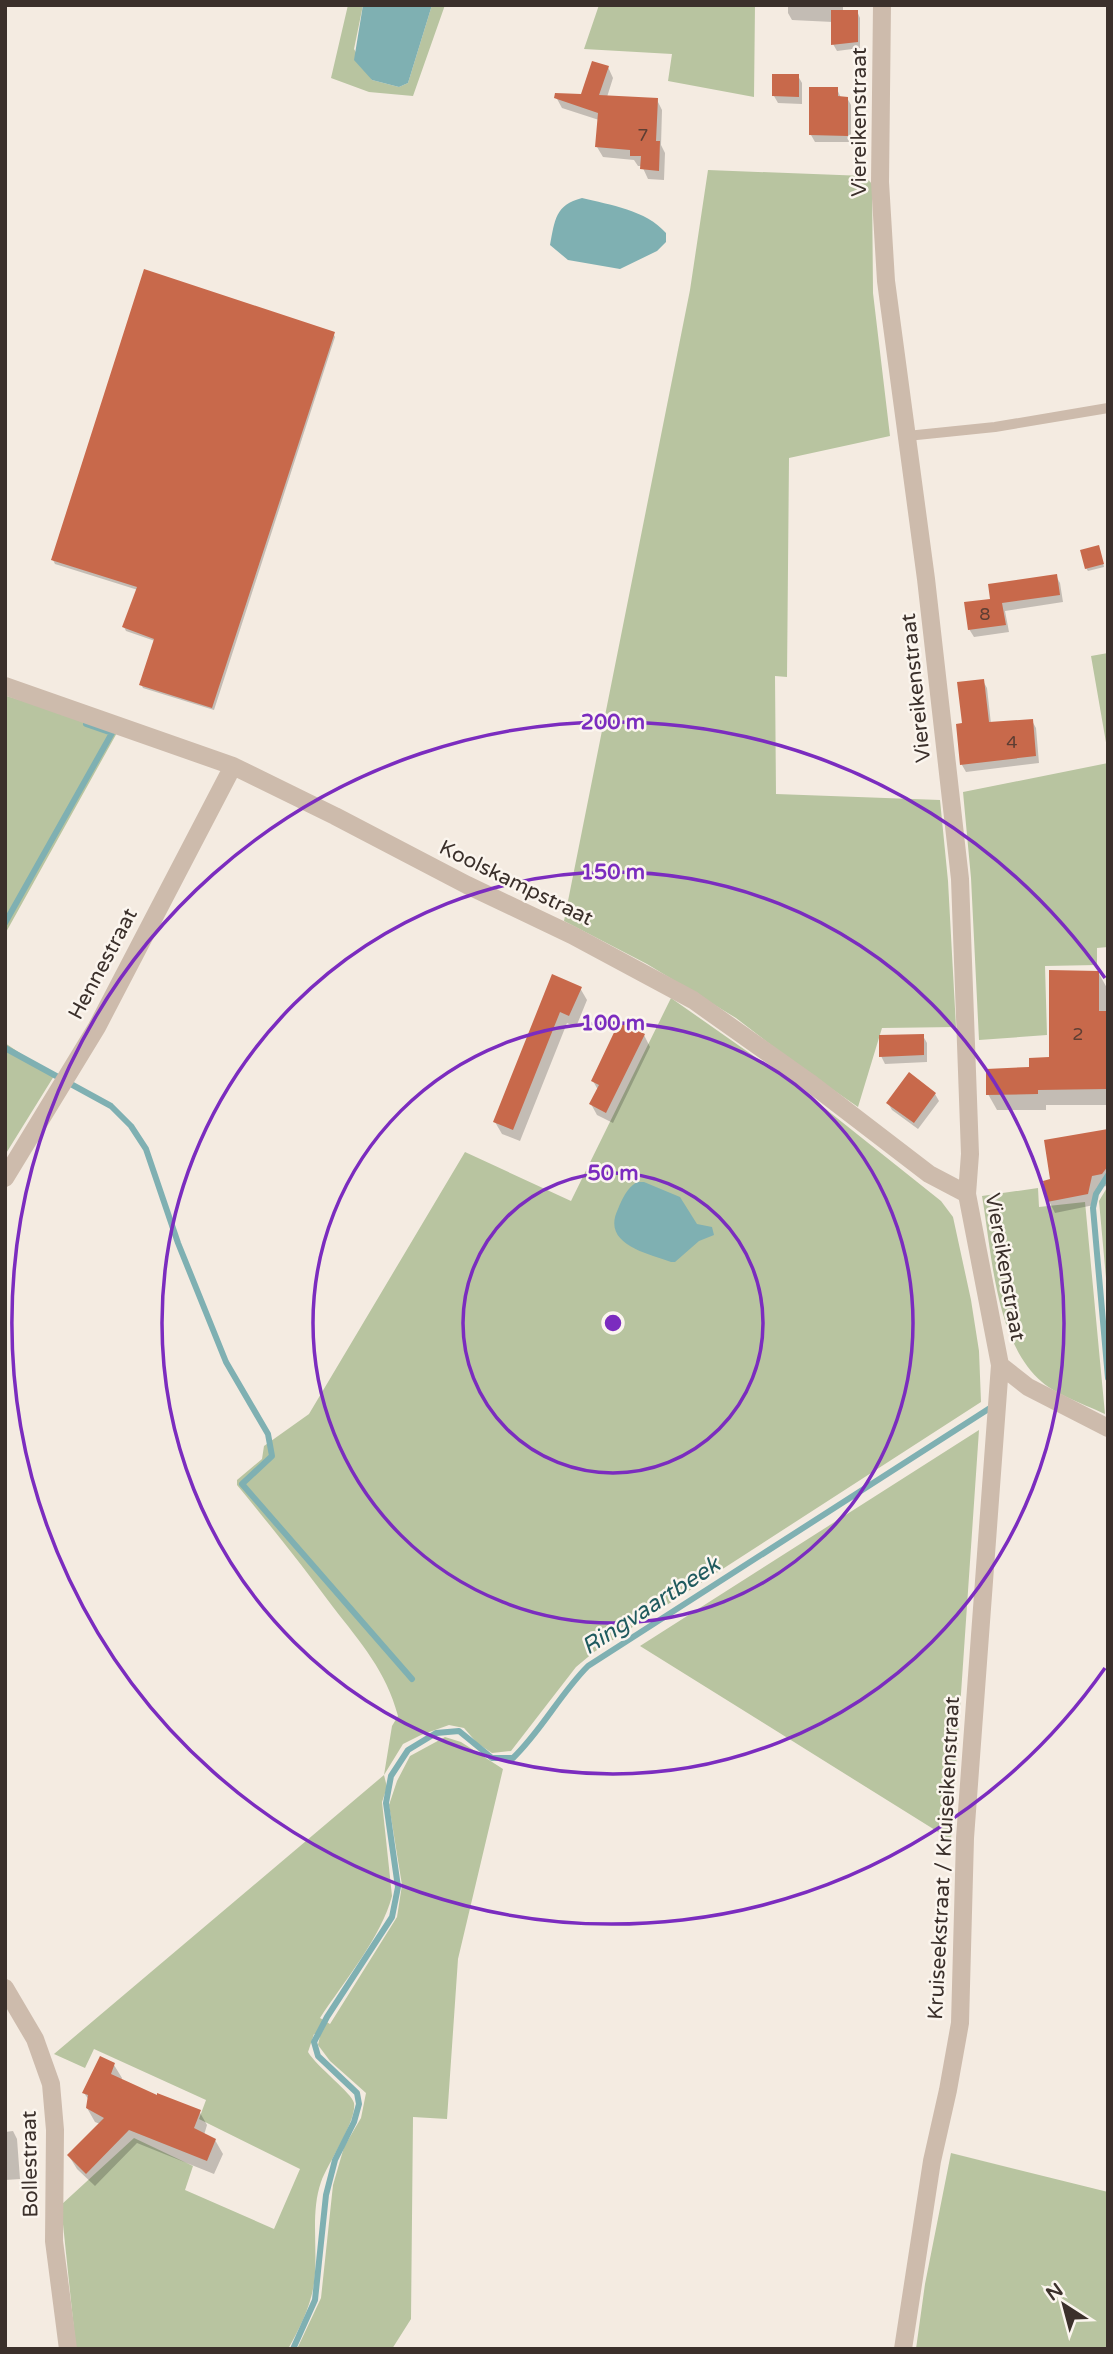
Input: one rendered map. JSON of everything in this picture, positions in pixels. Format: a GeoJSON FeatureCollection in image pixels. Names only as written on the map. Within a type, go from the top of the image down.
{"type":"FeatureCollection","features":[{"type":"Feature","properties":{"kind":"street","name":"Viereikenstraat"},"geometry":{"type":"LineString","coordinates":[[882,5],[880,182],[886,281],[926,579],[960,879],[970,1154],[967,1195],[1000,1365]]}},
{"type":"Feature","properties":{"kind":"street","name":"Koolskampstraat"},"geometry":{"type":"LineString","coordinates":[[5,686],[233,766],[572,935],[693,1000],[809,1082],[929,1174],[967,1195]]}},
{"type":"Feature","properties":{"kind":"street","name":"Hennestraat"},"geometry":{"type":"LineString","coordinates":[[5,1178],[97,1027],[233,766]]}},
{"type":"Feature","properties":{"kind":"street"},"geometry":{"type":"LineString","coordinates":[[1000,1365],[1028,1387],[1108,1427]]}},
{"type":"Feature","properties":{"kind":"street","name":"Kruiseekstraat / Kruiseikenstraat"},"geometry":{"type":"LineString","coordinates":[[903,2349],[932,2161],[960,2023],[965,1838],[1000,1365]]}},
{"type":"Feature","properties":{"kind":"street","name":"Bollestraat"},"geometry":{"type":"LineString","coordinates":[[5,1988],[35,2039],[51,2084],[55,2130],[54,2241],[68,2349]]}},
{"type":"Feature","properties":{"kind":"lane"},"geometry":{"type":"LineString","coordinates":[[907,436],[995,427],[1108,408]]}},
{"type":"Feature","properties":{"kind":"green space"},"geometry":{"type":"Polygon","coordinates":[[[348,5],[363,5],[354,49],[372,80],[399,87],[408,83],[432,5],[445,5],[413,96],[369,92],[331,78],[348,5]]]}},
{"type":"Feature","properties":{"kind":"green space"},"geometry":{"type":"Polygon","coordinates":[[[599,5],[755,5],[754,97],[668,81],[672,54],[584,49],[599,5]]]}},
{"type":"Feature","properties":{"kind":"green space"},"geometry":{"type":"Polygon","coordinates":[[[708,170],[865,176],[872,184],[873,293],[890,436],[789,458],[787,677],[775,676],[776,794],[940,800],[948,881],[956,1027],[882,1028],[858,1107],[736,1018],[647,964],[564,921],[690,290],[708,170]]]}},
{"type":"Feature","properties":{"kind":"green space"},"geometry":{"type":"Polygon","coordinates":[[[1108,653],[1108,754],[1091,656],[1108,653]]]}},
{"type":"Feature","properties":{"kind":"green space"},"geometry":{"type":"Polygon","coordinates":[[[7,696],[118,731],[5,934],[5,698],[7,696]]]}},
{"type":"Feature","properties":{"kind":"green space"},"geometry":{"type":"Polygon","coordinates":[[[1108,763],[1108,947],[1097,948],[1097,965],[1045,966],[1047,1035],[979,1040],[971,878],[963,792],[1108,763]]]}},
{"type":"Feature","properties":{"kind":"green space"},"geometry":{"type":"Polygon","coordinates":[[[671,998],[798,1087],[941,1201],[953,1217],[971,1300],[979,1351],[981,1402],[594,1652],[576,1667],[511,1751],[492,1753],[477,1743],[464,1728],[449,1725],[403,1744],[384,1775],[392,1726],[398,1716],[387,1685],[363,1645],[237,1485],[237,1480],[262,1459],[264,1446],[309,1414],[465,1152],[571,1201],[671,998]]]}},
{"type":"Feature","properties":{"kind":"green space"},"geometry":{"type":"Polygon","coordinates":[[[5,1043],[54,1076],[5,1155],[5,1043]]]}},
{"type":"Feature","properties":{"kind":"green space"},"geometry":{"type":"Polygon","coordinates":[[[1108,1186],[1108,1300],[1099,1201],[1108,1186]]]}},
{"type":"Feature","properties":{"kind":"green space"},"geometry":{"type":"Polygon","coordinates":[[[1038,1188],[1039,1207],[1085,1202],[1105,1414],[1042,1382],[1026,1365],[1005,1321],[993,1269],[982,1196],[1038,1188]]]}},
{"type":"Feature","properties":{"kind":"green space"},"geometry":{"type":"Polygon","coordinates":[[[979,1430],[951,1840],[640,1646],[979,1430]]]}},
{"type":"Feature","properties":{"kind":"green space"},"geometry":{"type":"Polygon","coordinates":[[[445,1737],[461,1742],[503,1769],[458,1959],[447,2119],[413,2117],[411,2319],[392,2349],[297,2349],[321,2298],[333,2185],[344,2147],[361,2118],[366,2093],[330,2061],[318,2045],[320,2036],[314,2034],[308,2052],[352,2099],[354,2111],[321,2182],[315,2216],[315,2273],[312,2293],[302,2322],[288,2349],[76,2349],[61,2205],[134,2138],[193,2166],[185,2190],[274,2229],[300,2169],[199,2119],[206,2100],[94,2049],[85,2068],[54,2054],[384,1775],[387,1787],[382,1802],[392,1896],[371,1943],[320,2018],[330,2024],[397,1917],[402,1885],[389,1805],[397,1781],[410,1756],[445,1737]]]}},
{"type":"Feature","properties":{"kind":"green space"},"geometry":{"type":"Polygon","coordinates":[[[951,2153],[1108,2192],[1108,2349],[916,2349],[925,2284],[951,2153]]]}},
{"type":"Feature","properties":{"kind":"water"},"geometry":{"type":"Polygon","coordinates":[[[363,5],[432,5],[408,83],[399,87],[372,80],[354,60],[363,5]]]}},
{"type":"Feature","properties":{"kind":"water"},"geometry":{"type":"Polygon","coordinates":[[[582,198],[627,210],[648,219],[666,233],[666,242],[657,251],[620,269],[568,260],[550,245],[553,228],[561,209],[582,198]]]}},
{"type":"Feature","properties":{"kind":"water"},"geometry":{"type":"Polygon","coordinates":[[[637,1182],[644,1182],[680,1197],[697,1224],[712,1227],[714,1235],[699,1241],[675,1262],[639,1251],[629,1245],[616,1231],[614,1221],[623,1198],[637,1182]]]}},
{"type":"Feature","properties":{"kind":"building"},"geometry":{"type":"Polygon","coordinates":[[[831,10],[858,10],[858,42],[831,45],[831,10]]]}},
{"type":"Feature","properties":{"kind":"building"},"geometry":{"type":"Polygon","coordinates":[[[592,61],[609,66],[599,95],[658,98],[656,141],[660,141],[659,171],[640,169],[641,156],[630,156],[630,150],[595,147],[598,113],[554,98],[555,93],[581,94],[592,61]]]}},
{"type":"Feature","properties":{"kind":"building"},"geometry":{"type":"Polygon","coordinates":[[[772,74],[799,74],[799,97],[772,96],[772,74]]]}},
{"type":"Feature","properties":{"kind":"building"},"geometry":{"type":"Polygon","coordinates":[[[809,87],[838,87],[838,96],[848,97],[848,136],[809,135],[809,87]]]}},
{"type":"Feature","properties":{"kind":"building"},"geometry":{"type":"Polygon","coordinates":[[[144,269],[335,332],[212,708],[139,685],[154,639],[122,627],[137,587],[51,560],[144,269]]]}},
{"type":"Feature","properties":{"kind":"building"},"geometry":{"type":"Polygon","coordinates":[[[1099,545],[1104,564],[1085,569],[1080,550],[1099,545]]]}},
{"type":"Feature","properties":{"kind":"building"},"geometry":{"type":"Polygon","coordinates":[[[1057,574],[1060,595],[1002,603],[1006,625],[968,630],[964,602],[990,599],[988,584],[1057,574]]]}},
{"type":"Feature","properties":{"kind":"building"},"geometry":{"type":"Polygon","coordinates":[[[984,679],[989,722],[1033,719],[1036,756],[960,765],[956,724],[962,723],[957,682],[984,679]]]}},
{"type":"Feature","properties":{"kind":"building"},"geometry":{"type":"Polygon","coordinates":[[[1049,970],[1099,971],[1099,1011],[1108,1011],[1108,1089],[1038,1090],[1038,1094],[986,1095],[986,1069],[1029,1067],[1029,1058],[1049,1057],[1049,970]]]}},
{"type":"Feature","properties":{"kind":"building"},"geometry":{"type":"Polygon","coordinates":[[[552,974],[582,987],[569,1016],[560,1012],[513,1130],[493,1122],[552,974]]]}},
{"type":"Feature","properties":{"kind":"building"},"geometry":{"type":"Polygon","coordinates":[[[619,1022],[645,1034],[606,1113],[589,1104],[599,1085],[591,1081],[619,1022]]]}},
{"type":"Feature","properties":{"kind":"building"},"geometry":{"type":"Polygon","coordinates":[[[924,1034],[924,1055],[879,1057],[879,1035],[924,1034]]]}},
{"type":"Feature","properties":{"kind":"building"},"geometry":{"type":"Polygon","coordinates":[[[909,1072],[936,1093],[914,1123],[886,1103],[909,1072]]]}},
{"type":"Feature","properties":{"kind":"building"},"geometry":{"type":"Polygon","coordinates":[[[1108,1129],[1108,1166],[1102,1174],[1092,1176],[1088,1194],[1047,1202],[1043,1181],[1050,1179],[1044,1140],[1108,1129]]]}},
{"type":"Feature","properties":{"kind":"building"},"geometry":{"type":"Polygon","coordinates":[[[100,2056],[115,2063],[111,2074],[157,2095],[201,2110],[194,2128],[216,2139],[207,2161],[129,2130],[86,2174],[67,2155],[104,2118],[86,2108],[88,2095],[82,2093],[100,2056]]]}},
{"type":"Feature","properties":{"kind":"waterway"},"geometry":{"type":"LineString","coordinates":[[5,923],[112,733],[86,724]]}},
{"type":"Feature","properties":{"kind":"waterway"},"geometry":{"type":"LineString","coordinates":[[5,1048],[111,1106],[131,1126],[146,1149],[178,1243],[226,1362],[268,1434],[272,1456],[242,1484],[412,1679]]}},
{"type":"Feature","properties":{"kind":"waterway"},"geometry":{"type":"LineString","coordinates":[[1108,1175],[1096,1194],[1093,1208],[1108,1378]]}},
{"type":"Feature","properties":{"kind":"waterway","name":"Ringvaartbeek"},"geometry":{"type":"LineString","coordinates":[[293,2349],[315,2300],[326,2195],[335,2160],[354,2122],[359,2104],[357,2093],[318,2056],[314,2042],[327,2017],[392,1917],[398,1887],[386,1803],[391,1776],[408,1750],[436,1733],[459,1731],[492,1758],[513,1758],[588,1666],[990,1408]]}}]}
